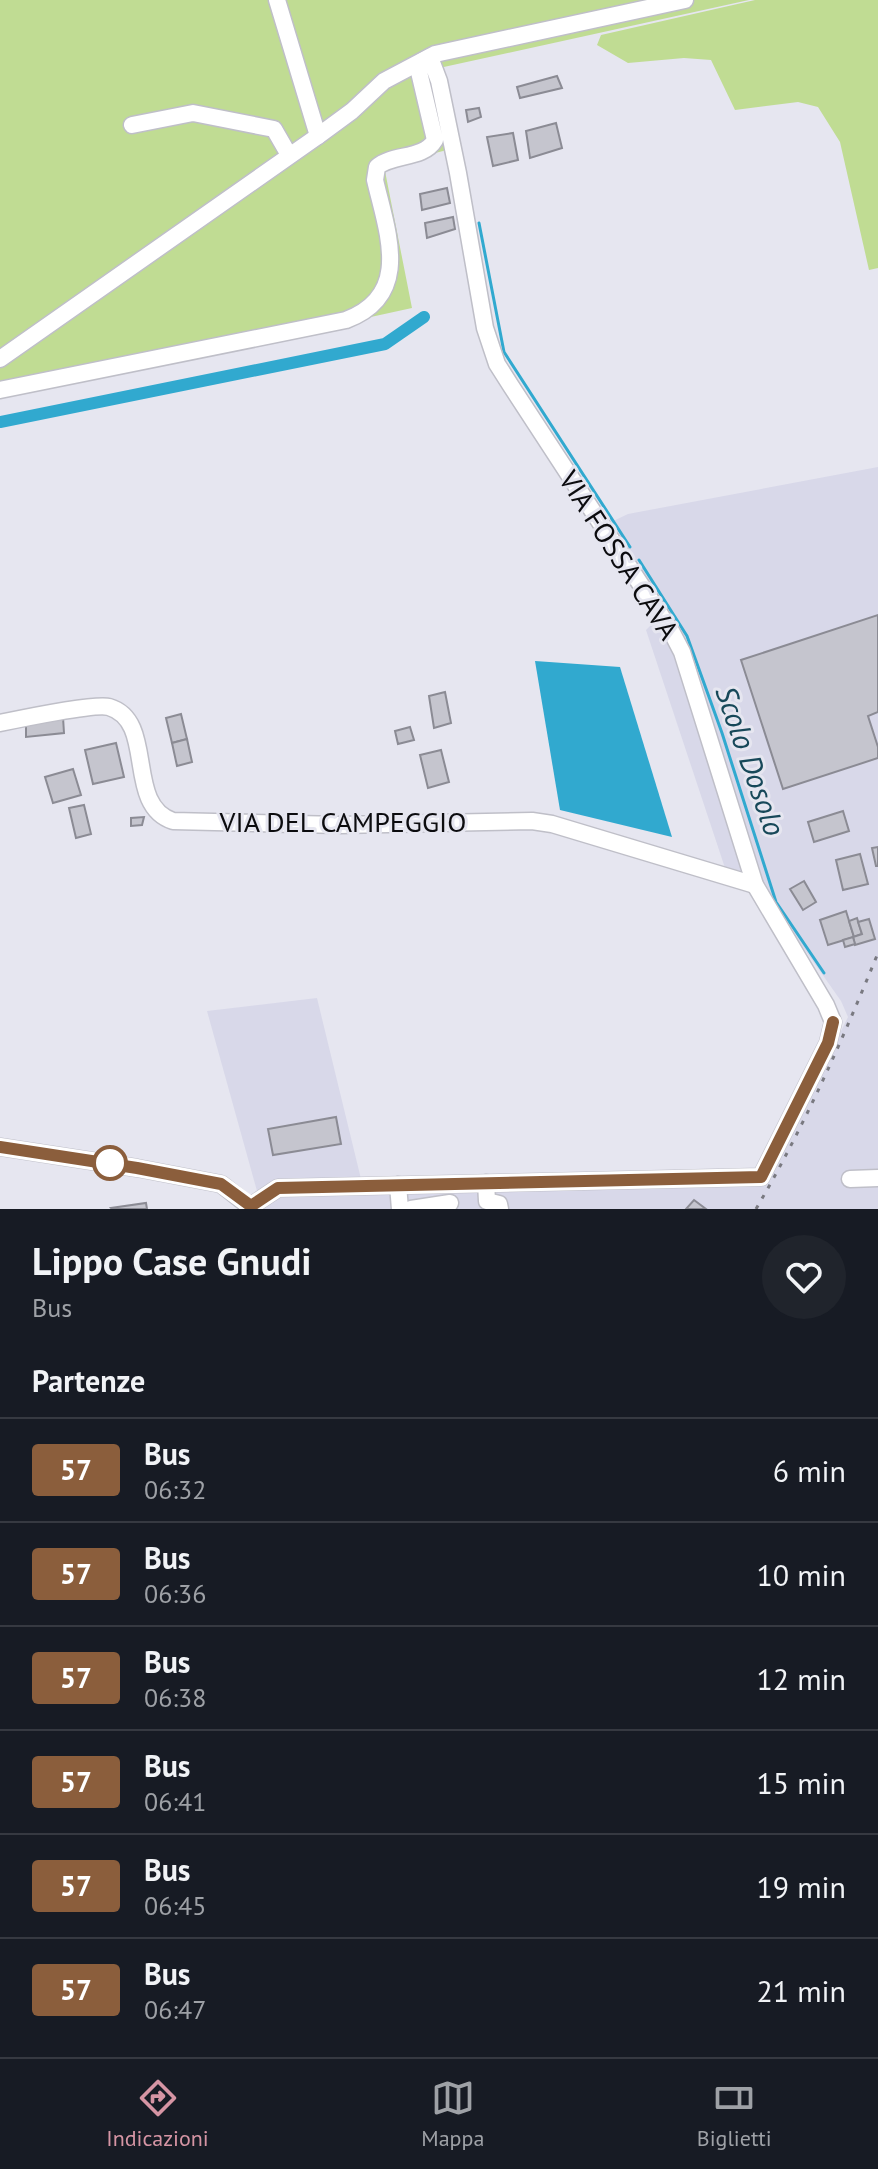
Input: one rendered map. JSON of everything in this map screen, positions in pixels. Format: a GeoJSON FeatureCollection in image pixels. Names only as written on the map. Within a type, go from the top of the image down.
{"type":"FeatureCollection","features":[{"type":"Feature","properties":{"kind":"street"},"geometry":{"type":"LineString","coordinates":[[277,0],[318,136]]}},
{"type":"Feature","properties":{"kind":"street"},"geometry":{"type":"LineString","coordinates":[[0,359],[318,136],[352,111],[384,81],[430,57],[685,0]]}},
{"type":"Feature","properties":{"kind":"street"},"geometry":{"type":"LineString","coordinates":[[0,390],[346,320],[372,306],[384,291],[391,259],[375,172],[381,163],[427,150],[435,140],[419,72],[421,62],[430,57]]}},
{"type":"Feature","properties":{"kind":"street","name":"VIA FOSSA CAVA"},"geometry":{"type":"LineString","coordinates":[[430,57],[439,81],[491,350],[682,652],[755,885],[833,1022],[828,1043],[761,1177],[486,1183]]}},
{"type":"Feature","properties":{"kind":"street"},"geometry":{"type":"LineString","coordinates":[[132,125],[193,113],[274,129],[289,155]]}},
{"type":"Feature","properties":{"kind":"street","name":"VIA DEL CAMPEGGIO"},"geometry":{"type":"LineString","coordinates":[[0,723],[106,705],[124,713],[133,728],[150,806],[161,817],[173,821],[340,825],[532,821],[552,824],[755,885]]}},
{"type":"Feature","properties":{"kind":"street"},"geometry":{"type":"LineString","coordinates":[[0,1147],[221,1184],[252,1208],[278,1188],[486,1183],[487,1201],[499,1204],[500,1209]]}},
{"type":"Feature","properties":{"kind":"street"},"geometry":{"type":"LineString","coordinates":[[850,1179],[878,1178]]}},
{"type":"Feature","properties":{"kind":"street"},"geometry":{"type":"LineString","coordinates":[[398,1185],[400,1209]]}},
{"type":"Feature","properties":{"kind":"street"},"geometry":{"type":"LineString","coordinates":[[411,1209],[450,1203]]}},
{"type":"Feature","properties":{"kind":"shaded area"},"geometry":{"type":"Polygon","coordinates":[[[878,467],[878,1209],[262,1209],[207,1011],[317,998],[361,1179],[773,1168],[848,1017],[841,1001],[772,903],[727,874],[646,630],[665,611],[607,524],[628,514],[878,467]]]}},
{"type":"Feature","properties":{"kind":"green space"},"geometry":{"type":"Polygon","coordinates":[[[0,0],[749,0],[430,70],[447,150],[384,166],[412,308],[0,398],[0,0]]]}},
{"type":"Feature","properties":{"kind":"green space"},"geometry":{"type":"Polygon","coordinates":[[[755,0],[878,0],[878,268],[869,270],[840,142],[818,107],[798,102],[735,110],[711,60],[684,58],[628,63],[597,45],[601,35],[755,0]]]}},
{"type":"Feature","properties":{"kind":"water"},"geometry":{"type":"Polygon","coordinates":[[[535,661],[620,667],[672,837],[560,810],[535,661]]]}},
{"type":"Feature","properties":{"kind":"building"},"geometry":{"type":"Polygon","coordinates":[[[557,76],[562,88],[520,98],[517,87],[557,76]]]}},
{"type":"Feature","properties":{"kind":"building"},"geometry":{"type":"Polygon","coordinates":[[[479,108],[481,117],[468,122],[466,110],[479,108]]]}},
{"type":"Feature","properties":{"kind":"building"},"geometry":{"type":"Polygon","coordinates":[[[556,123],[562,148],[530,158],[526,131],[556,123]]]}},
{"type":"Feature","properties":{"kind":"building"},"geometry":{"type":"Polygon","coordinates":[[[513,133],[518,160],[493,166],[487,137],[513,133]]]}},
{"type":"Feature","properties":{"kind":"building"},"geometry":{"type":"Polygon","coordinates":[[[447,188],[450,203],[422,210],[420,194],[447,188]]]}},
{"type":"Feature","properties":{"kind":"building"},"geometry":{"type":"Polygon","coordinates":[[[453,217],[455,229],[427,238],[425,223],[453,217]]]}},
{"type":"Feature","properties":{"kind":"building"},"geometry":{"type":"Polygon","coordinates":[[[878,615],[878,712],[868,716],[878,747],[878,758],[783,789],[741,660],[878,615]]]}},
{"type":"Feature","properties":{"kind":"building"},"geometry":{"type":"Polygon","coordinates":[[[445,692],[451,723],[434,728],[429,696],[445,692]]]}},
{"type":"Feature","properties":{"kind":"building"},"geometry":{"type":"Polygon","coordinates":[[[181,714],[187,739],[172,743],[166,718],[181,714]]]}},
{"type":"Feature","properties":{"kind":"building"},"geometry":{"type":"Polygon","coordinates":[[[63,717],[64,733],[26,737],[26,725],[63,717]]]}},
{"type":"Feature","properties":{"kind":"building"},"geometry":{"type":"Polygon","coordinates":[[[410,727],[414,740],[398,744],[395,731],[410,727]]]}},
{"type":"Feature","properties":{"kind":"building"},"geometry":{"type":"Polygon","coordinates":[[[187,739],[192,762],[177,766],[172,743],[187,739]]]}},
{"type":"Feature","properties":{"kind":"building"},"geometry":{"type":"Polygon","coordinates":[[[116,743],[124,777],[93,784],[85,750],[116,743]]]}},
{"type":"Feature","properties":{"kind":"building"},"geometry":{"type":"Polygon","coordinates":[[[441,750],[449,782],[428,788],[420,755],[441,750]]]}},
{"type":"Feature","properties":{"kind":"building"},"geometry":{"type":"Polygon","coordinates":[[[73,769],[81,795],[53,803],[45,777],[73,769]]]}},
{"type":"Feature","properties":{"kind":"building"},"geometry":{"type":"Polygon","coordinates":[[[84,805],[91,834],[76,838],[69,808],[84,805]]]}},
{"type":"Feature","properties":{"kind":"building"},"geometry":{"type":"Polygon","coordinates":[[[843,811],[849,831],[814,842],[808,822],[843,811]]]}},
{"type":"Feature","properties":{"kind":"building"},"geometry":{"type":"Polygon","coordinates":[[[144,817],[142,825],[131,826],[131,818],[144,817]]]}},
{"type":"Feature","properties":{"kind":"building"},"geometry":{"type":"Polygon","coordinates":[[[878,847],[878,866],[876,866],[872,848],[878,847]]]}},
{"type":"Feature","properties":{"kind":"building"},"geometry":{"type":"Polygon","coordinates":[[[860,854],[868,884],[843,890],[836,860],[860,854]]]}},
{"type":"Feature","properties":{"kind":"building"},"geometry":{"type":"Polygon","coordinates":[[[804,881],[816,902],[803,910],[790,889],[804,881]]]}},
{"type":"Feature","properties":{"kind":"building"},"geometry":{"type":"Polygon","coordinates":[[[846,911],[854,937],[828,945],[820,920],[846,911]]]}},
{"type":"Feature","properties":{"kind":"building"},"geometry":{"type":"Polygon","coordinates":[[[857,918],[862,934],[854,937],[849,921],[857,918]]]}},
{"type":"Feature","properties":{"kind":"building"},"geometry":{"type":"Polygon","coordinates":[[[869,919],[875,939],[855,945],[853,937],[862,934],[858,922],[869,919]]]}},
{"type":"Feature","properties":{"kind":"building"},"geometry":{"type":"Polygon","coordinates":[[[853,937],[855,944],[845,947],[843,940],[853,937]]]}},
{"type":"Feature","properties":{"kind":"building"},"geometry":{"type":"Polygon","coordinates":[[[336,1117],[341,1144],[273,1155],[268,1129],[336,1117]]]}},
{"type":"Feature","properties":{"kind":"building"},"geometry":{"type":"Polygon","coordinates":[[[694,1200],[706,1209],[686,1209],[694,1200]]]}},
{"type":"Feature","properties":{"kind":"building"},"geometry":{"type":"Polygon","coordinates":[[[146,1203],[147,1209],[111,1208],[146,1203]]]}},
{"type":"Feature","properties":{"kind":"waterway","name":"Scolo Dosolo"},"geometry":{"type":"LineString","coordinates":[[479,223],[504,352],[630,547]]}},
{"type":"Feature","properties":{"kind":"waterway"},"geometry":{"type":"LineString","coordinates":[[0,422],[385,344],[424,317]]}},
{"type":"Feature","properties":{"kind":"waterway","name":"Scolo Dosolo"},"geometry":{"type":"LineString","coordinates":[[639,560],[687,636],[722,733],[776,902],[824,973]]}},
{"type":"Feature","properties":{"kind":"railway"},"geometry":{"type":"LineString","coordinates":[[756,1209],[822,1083],[878,953]]}},
{"type":"Feature","properties":{"kind":"bus line","name":"57"},"geometry":{"type":"LineString","coordinates":[[0,1147],[221,1184],[251,1206],[278,1188],[761,1177],[828,1043],[833,1022]]}}]}
